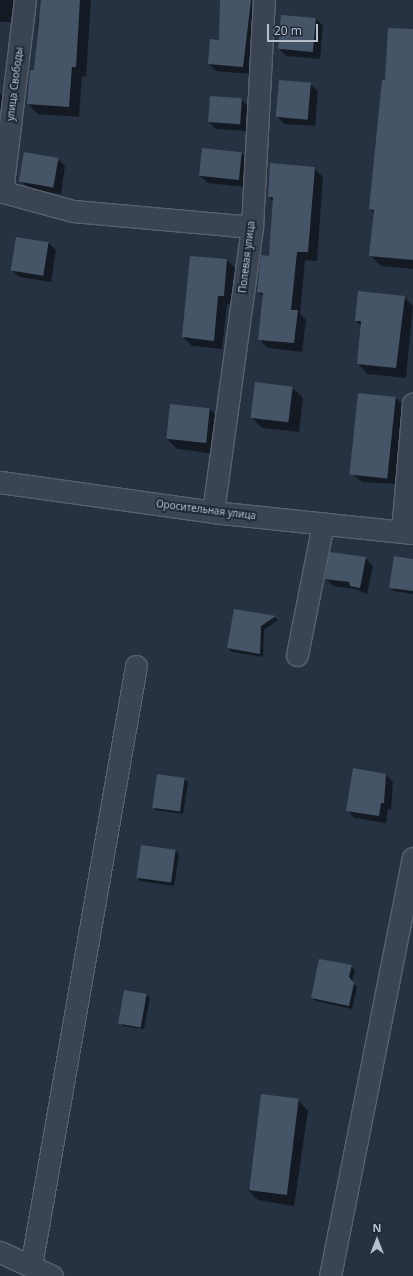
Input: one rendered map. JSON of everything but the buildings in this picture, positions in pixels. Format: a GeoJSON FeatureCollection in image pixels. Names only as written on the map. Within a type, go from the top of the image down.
{"type":"FeatureCollection","features":[{"type":"Feature","properties":{"kind":"street","name":"улица Свободы"},"geometry":{"type":"LineString","coordinates":[[1,192],[25,0]]}},
{"type":"Feature","properties":{"kind":"street","name":"Полевая улица"},"geometry":{"type":"LineString","coordinates":[[212,512],[252,227],[264,0]]}},
{"type":"Feature","properties":{"kind":"street"},"geometry":{"type":"LineString","coordinates":[[1,192],[73,212],[252,227]]}},
{"type":"Feature","properties":{"kind":"street"},"geometry":{"type":"LineString","coordinates":[[407,532],[413,403]]}},
{"type":"Feature","properties":{"kind":"street","name":"Оросительная улица"},"geometry":{"type":"LineString","coordinates":[[0,482],[212,512],[407,532]]}},
{"type":"Feature","properties":{"kind":"street"},"geometry":{"type":"LineString","coordinates":[[297,655],[323,524]]}},
{"type":"Feature","properties":{"kind":"street"},"geometry":{"type":"LineString","coordinates":[[31,1266],[136,666]]}},
{"type":"Feature","properties":{"kind":"street"},"geometry":{"type":"LineString","coordinates":[[330,1276],[413,858]]}},
{"type":"Feature","properties":{"kind":"street"},"geometry":{"type":"LineString","coordinates":[[0,1252],[52,1276]]}}]}
